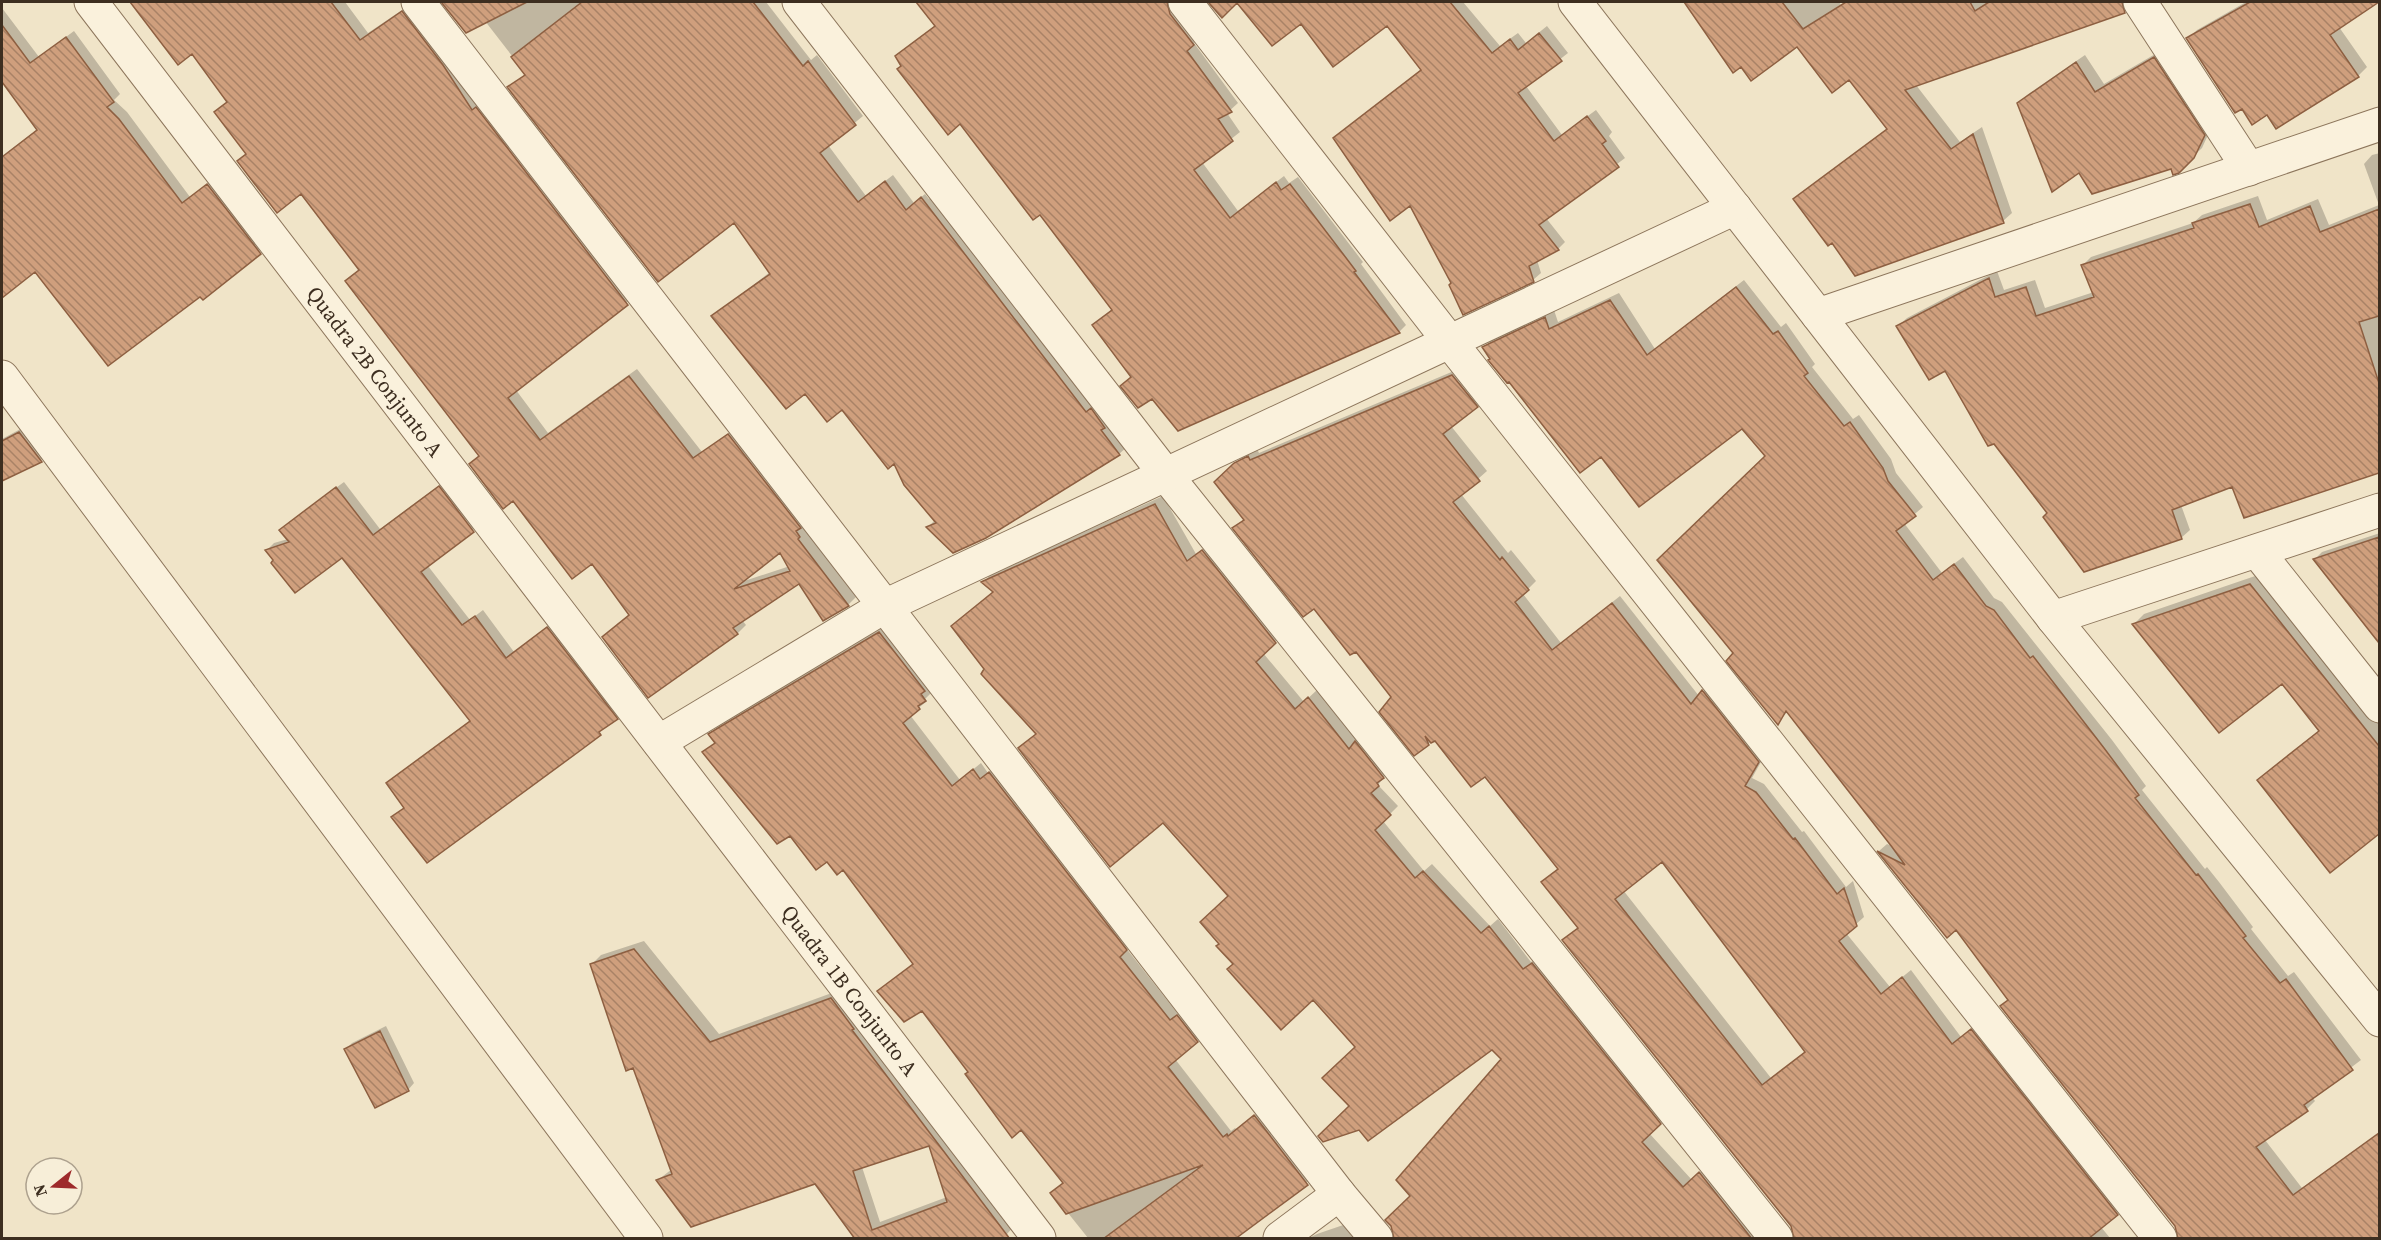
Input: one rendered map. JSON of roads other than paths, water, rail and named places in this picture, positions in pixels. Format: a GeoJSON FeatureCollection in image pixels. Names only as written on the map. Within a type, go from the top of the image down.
{"type":"FeatureCollection","features":[{"type":"Feature","properties":{"kind":"street","name":"Quadra 2B Conjunto A"},"geometry":{"type":"LineString","coordinates":[[91,2],[660,742]]}},
{"type":"Feature","properties":{"kind":"street"},"geometry":{"type":"LineString","coordinates":[[418,2],[1376,1239]]}},
{"type":"Feature","properties":{"kind":"street"},"geometry":{"type":"LineString","coordinates":[[799,2],[1166,475],[1776,1239]]}},
{"type":"Feature","properties":{"kind":"street"},"geometry":{"type":"LineString","coordinates":[[1185,2],[1450,342],[2160,1239]]}},
{"type":"Feature","properties":{"kind":"street"},"geometry":{"type":"LineString","coordinates":[[1575,2],[2053,618],[2379,1020]]}},
{"type":"Feature","properties":{"kind":"street"},"geometry":{"type":"LineString","coordinates":[[2140,2],[2249,169]]}},
{"type":"Feature","properties":{"kind":"street"},"geometry":{"type":"LineString","coordinates":[[1818,315],[2379,124]]}},
{"type":"Feature","properties":{"kind":"street"},"geometry":{"type":"LineString","coordinates":[[660,742],[885,606],[1735,208]]}},
{"type":"Feature","properties":{"kind":"street"},"geometry":{"type":"LineString","coordinates":[[2,377],[646,1239]]}},
{"type":"Feature","properties":{"kind":"street"},"geometry":{"type":"LineString","coordinates":[[2053,618],[2379,510]]}},
{"type":"Feature","properties":{"kind":"street"},"geometry":{"type":"LineString","coordinates":[[2257,551],[2379,706]]}},
{"type":"Feature","properties":{"kind":"street","name":"Quadra 1B Conjunto A"},"geometry":{"type":"LineString","coordinates":[[660,742],[1039,1239]]}},
{"type":"Feature","properties":{"kind":"street"},"geometry":{"type":"LineString","coordinates":[[1281,1239],[1339,1194]]}}]}
